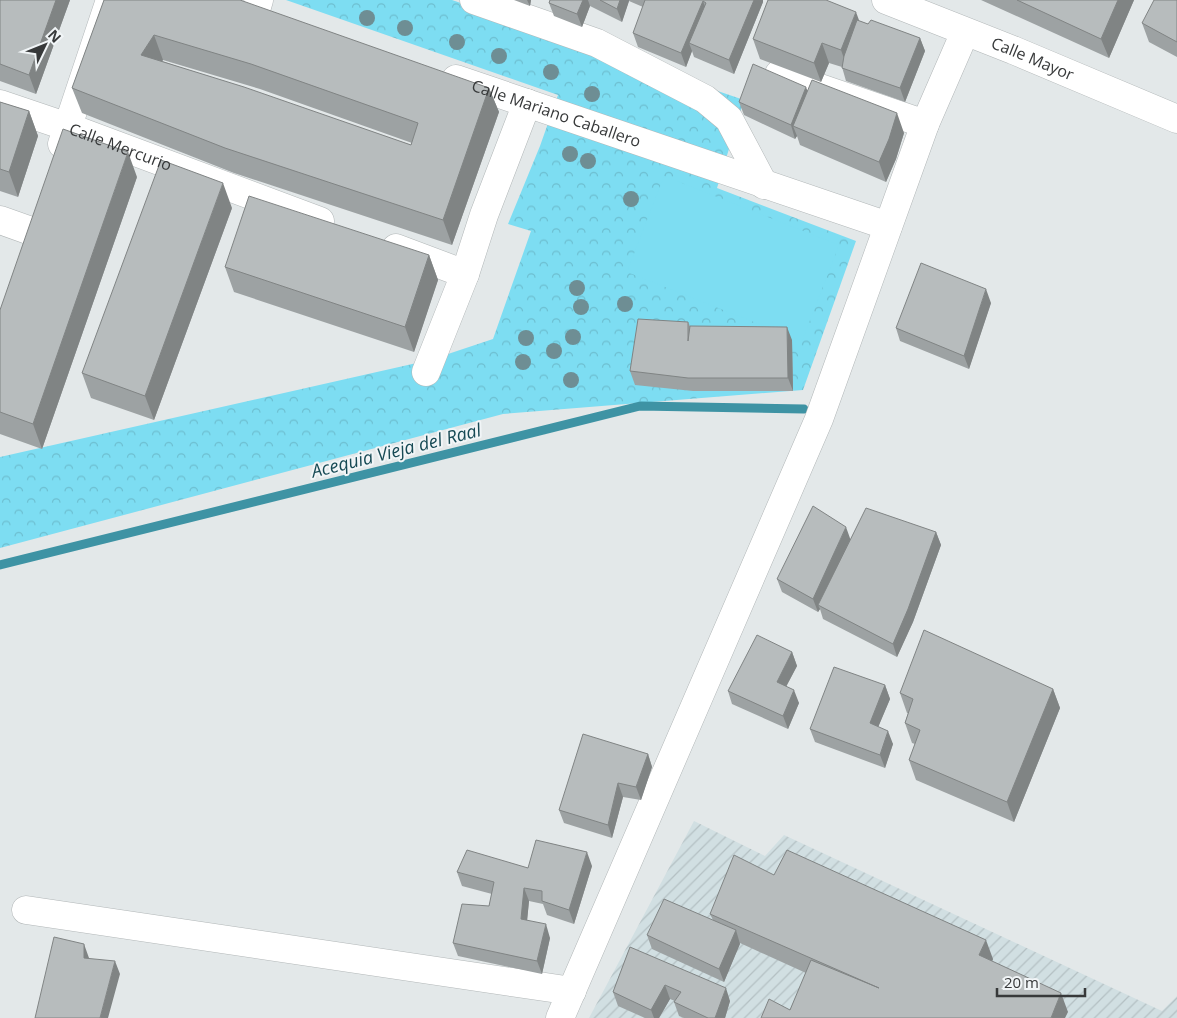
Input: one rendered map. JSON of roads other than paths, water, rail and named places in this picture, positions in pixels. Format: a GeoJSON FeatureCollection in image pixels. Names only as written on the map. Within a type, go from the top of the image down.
{"type":"FeatureCollection","features":[{"type":"Feature","properties":{"kind":"street"},"geometry":{"type":"LineString","coordinates":[[52,171],[110,0]]}},
{"type":"Feature","properties":{"kind":"street"},"geometry":{"type":"LineString","coordinates":[[474,0],[597,43],[705,99],[730,119],[764,185]]}},
{"type":"Feature","properties":{"kind":"street","name":"Calle Mayor"},"geometry":{"type":"LineString","coordinates":[[891,1],[1177,119]]}},
{"type":"Feature","properties":{"kind":"street"},"geometry":{"type":"LineString","coordinates":[[249,4],[282,19]]}},
{"type":"Feature","properties":{"kind":"street"},"geometry":{"type":"LineString","coordinates":[[560,1018],[819,419],[925,124],[965,32]]}},
{"type":"Feature","properties":{"kind":"street","name":"Calle Mariano Caballero"},"geometry":{"type":"LineString","coordinates":[[435,72],[888,226]]}},
{"type":"Feature","properties":{"kind":"street"},"geometry":{"type":"LineString","coordinates":[[779,74],[925,124]]}},
{"type":"Feature","properties":{"kind":"street"},"geometry":{"type":"LineString","coordinates":[[426,372],[465,274],[484,215],[527,103]]}},
{"type":"Feature","properties":{"kind":"street","name":"Calle Mercurio"},"geometry":{"type":"LineString","coordinates":[[0,104],[68,127],[345,230]]}},
{"type":"Feature","properties":{"kind":"street"},"geometry":{"type":"LineString","coordinates":[[22,258],[40,205]]}},
{"type":"Feature","properties":{"kind":"street"},"geometry":{"type":"LineString","coordinates":[[0,220],[31,231]]}},
{"type":"Feature","properties":{"kind":"street"},"geometry":{"type":"LineString","coordinates":[[372,240],[465,274]]}},
{"type":"Feature","properties":{"kind":"street"},"geometry":{"type":"LineString","coordinates":[[26,910],[572,991]]}},
{"type":"Feature","properties":{"kind":"waterway","name":"Acequia Vieja del Raal"},"geometry":{"type":"LineString","coordinates":[[0,565],[640,406],[804,409]]}}]}
